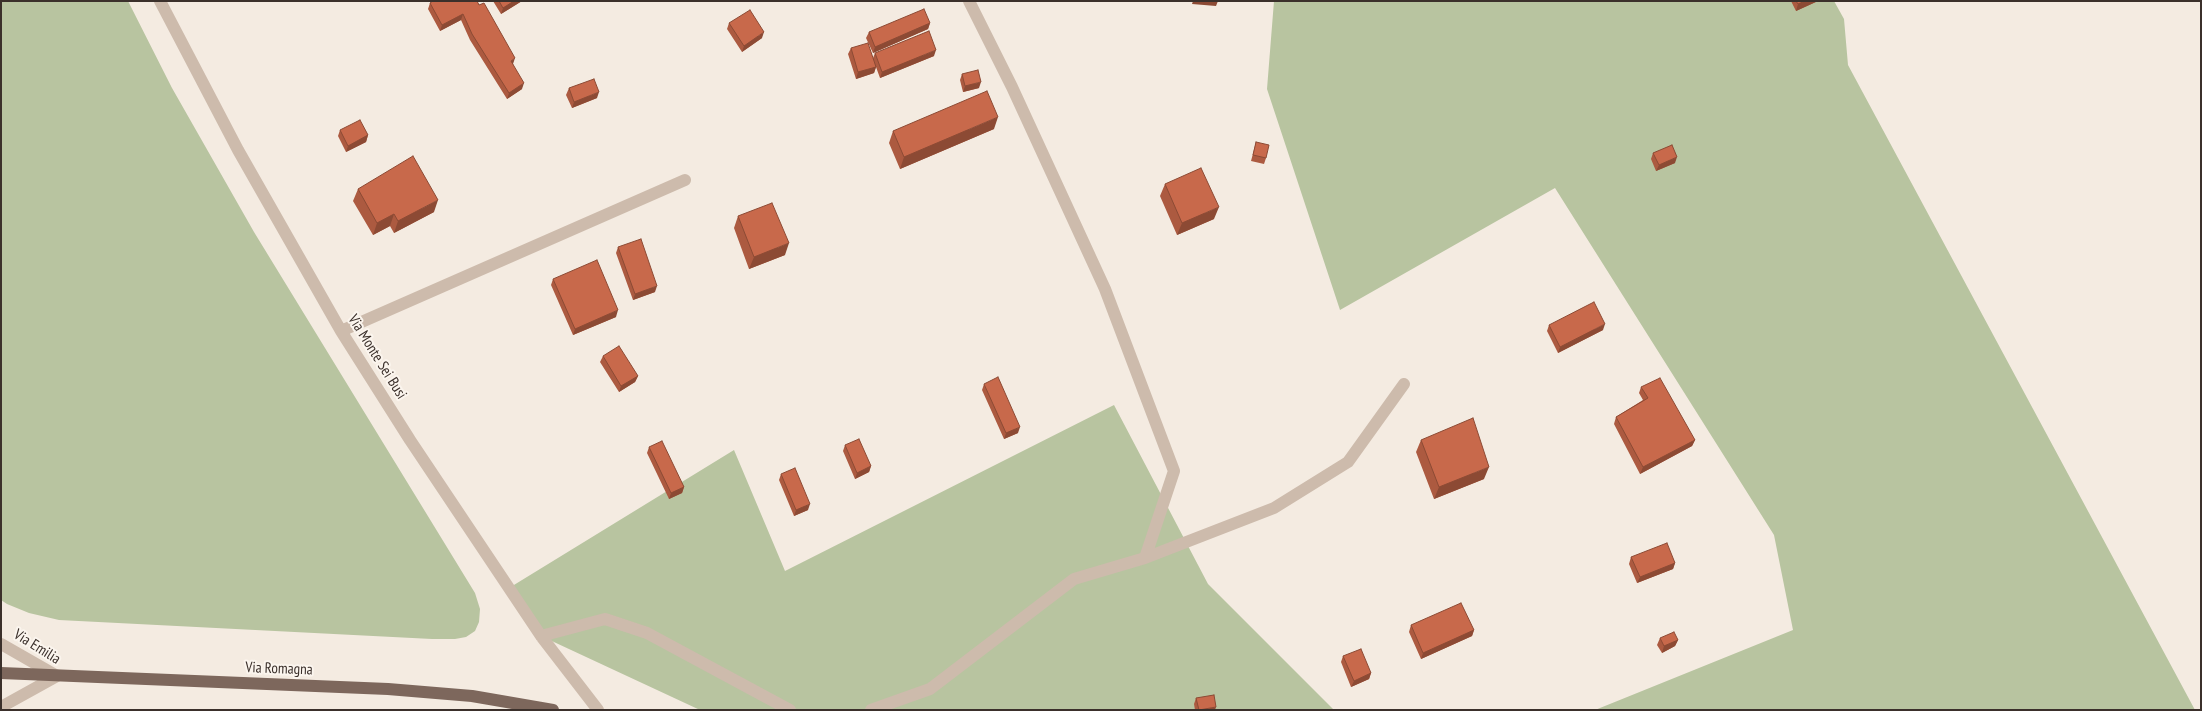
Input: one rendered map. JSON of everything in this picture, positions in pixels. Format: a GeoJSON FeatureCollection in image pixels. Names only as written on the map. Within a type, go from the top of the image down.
{"type":"FeatureCollection","features":[{"type":"Feature","properties":{"kind":"main road","name":"Via Romagna"},"geometry":{"type":"LineString","coordinates":[[1,673],[388,689],[472,696],[553,710]]}},
{"type":"Feature","properties":{"kind":"street","name":"Via Monte Sei Busi"},"geometry":{"type":"LineString","coordinates":[[160,1],[238,150],[341,331],[410,440],[540,636],[598,710]]}},
{"type":"Feature","properties":{"kind":"street"},"geometry":{"type":"LineString","coordinates":[[969,1],[1012,87],[1105,289],[1174,472],[1145,558]]}},
{"type":"Feature","properties":{"kind":"street"},"geometry":{"type":"LineString","coordinates":[[341,331],[685,180]]}},
{"type":"Feature","properties":{"kind":"street"},"geometry":{"type":"LineString","coordinates":[[871,710],[930,689],[1074,579],[1145,558],[1274,508],[1348,462],[1404,384]]}},
{"type":"Feature","properties":{"kind":"street"},"geometry":{"type":"LineString","coordinates":[[540,636],[605,619],[647,633],[790,710]]}},
{"type":"Feature","properties":{"kind":"street","name":"Via Emilia"},"geometry":{"type":"LineString","coordinates":[[1,644],[57,676]]}},
{"type":"Feature","properties":{"kind":"street","name":"Via Emilia"},"geometry":{"type":"LineString","coordinates":[[1,707],[57,676]]}},
{"type":"Feature","properties":{"kind":"green space"},"geometry":{"type":"Polygon","coordinates":[[[1,1],[128,1],[172,88],[254,232],[475,593],[480,609],[479,622],[475,631],[466,637],[432,639],[59,620],[29,613],[1,600],[1,1]]]}},
{"type":"Feature","properties":{"kind":"green space"},"geometry":{"type":"Polygon","coordinates":[[[1274,1],[1834,1],[1844,19],[1848,65],[2195,710],[1595,710],[1793,630],[1774,535],[1555,188],[1340,310],[1267,89],[1274,1]]]}},
{"type":"Feature","properties":{"kind":"green space"},"geometry":{"type":"Polygon","coordinates":[[[1114,405],[1208,584],[1334,710],[700,710],[541,636],[509,588],[734,450],[785,571],[1114,405]]]}},
{"type":"Feature","properties":{"kind":"building"},"geometry":{"type":"Polygon","coordinates":[[[433,1],[477,1],[479,5],[484,3],[515,58],[511,61],[524,83],[509,93],[472,34],[463,14],[442,25],[430,3],[433,1]]]}},
{"type":"Feature","properties":{"kind":"building"},"geometry":{"type":"Polygon","coordinates":[[[499,1],[514,1],[503,8],[499,1]]]}},
{"type":"Feature","properties":{"kind":"building"},"geometry":{"type":"Polygon","coordinates":[[[924,9],[930,23],[875,47],[869,32],[924,9]]]}},
{"type":"Feature","properties":{"kind":"building"},"geometry":{"type":"Polygon","coordinates":[[[750,10],[764,32],[744,46],[729,23],[750,10]]]}},
{"type":"Feature","properties":{"kind":"building"},"geometry":{"type":"Polygon","coordinates":[[[929,31],[936,50],[882,72],[875,53],[929,31]]]}},
{"type":"Feature","properties":{"kind":"building"},"geometry":{"type":"Polygon","coordinates":[[[868,43],[876,67],[858,72],[851,48],[868,43]]]}},
{"type":"Feature","properties":{"kind":"building"},"geometry":{"type":"Polygon","coordinates":[[[978,70],[981,82],[965,86],[962,74],[978,70]]]}},
{"type":"Feature","properties":{"kind":"building"},"geometry":{"type":"Polygon","coordinates":[[[594,79],[599,92],[574,102],[569,88],[594,79]]]}},
{"type":"Feature","properties":{"kind":"building"},"geometry":{"type":"Polygon","coordinates":[[[987,91],[998,117],[904,157],[893,131],[987,91]]]}},
{"type":"Feature","properties":{"kind":"building"},"geometry":{"type":"Polygon","coordinates":[[[360,120],[368,135],[348,146],[340,130],[360,120]]]}},
{"type":"Feature","properties":{"kind":"building"},"geometry":{"type":"Polygon","coordinates":[[[1256,142],[1269,145],[1266,158],[1253,155],[1256,142]]]}},
{"type":"Feature","properties":{"kind":"building"},"geometry":{"type":"Polygon","coordinates":[[[1672,145],[1677,157],[1659,165],[1653,153],[1672,145]]]}},
{"type":"Feature","properties":{"kind":"building"},"geometry":{"type":"Polygon","coordinates":[[[413,156],[438,200],[398,221],[394,214],[377,223],[358,189],[413,156]]]}},
{"type":"Feature","properties":{"kind":"building"},"geometry":{"type":"Polygon","coordinates":[[[1201,168],[1219,207],[1182,223],[1165,184],[1201,168]]]}},
{"type":"Feature","properties":{"kind":"building"},"geometry":{"type":"Polygon","coordinates":[[[772,203],[789,243],[754,257],[738,216],[772,203]]]}},
{"type":"Feature","properties":{"kind":"building"},"geometry":{"type":"Polygon","coordinates":[[[641,239],[657,286],[635,294],[618,247],[641,239]]]}},
{"type":"Feature","properties":{"kind":"building"},"geometry":{"type":"Polygon","coordinates":[[[597,260],[618,310],[575,329],[553,279],[597,260]]]}},
{"type":"Feature","properties":{"kind":"building"},"geometry":{"type":"Polygon","coordinates":[[[1594,302],[1605,324],[1560,347],[1549,325],[1594,302]]]}},
{"type":"Feature","properties":{"kind":"building"},"geometry":{"type":"Polygon","coordinates":[[[619,346],[638,376],[621,386],[603,356],[619,346]]]}},
{"type":"Feature","properties":{"kind":"building"},"geometry":{"type":"Polygon","coordinates":[[[998,377],[1020,427],[1006,433],[984,384],[998,377]]]}},
{"type":"Feature","properties":{"kind":"building"},"geometry":{"type":"Polygon","coordinates":[[[1660,378],[1695,440],[1643,467],[1616,417],[1648,398],[1641,387],[1660,378]]]}},
{"type":"Feature","properties":{"kind":"building"},"geometry":{"type":"Polygon","coordinates":[[[1473,418],[1489,467],[1439,487],[1421,440],[1473,418]]]}},
{"type":"Feature","properties":{"kind":"building"},"geometry":{"type":"Polygon","coordinates":[[[859,439],[871,466],[857,473],[845,445],[859,439]]]}},
{"type":"Feature","properties":{"kind":"building"},"geometry":{"type":"Polygon","coordinates":[[[662,441],[684,487],[671,493],[649,447],[662,441]]]}},
{"type":"Feature","properties":{"kind":"building"},"geometry":{"type":"Polygon","coordinates":[[[795,468],[810,504],[796,510],[781,474],[795,468]]]}},
{"type":"Feature","properties":{"kind":"building"},"geometry":{"type":"Polygon","coordinates":[[[1667,543],[1675,563],[1640,577],[1631,557],[1667,543]]]}},
{"type":"Feature","properties":{"kind":"building"},"geometry":{"type":"Polygon","coordinates":[[[1461,603],[1474,630],[1423,653],[1411,625],[1461,603]]]}},
{"type":"Feature","properties":{"kind":"building"},"geometry":{"type":"Polygon","coordinates":[[[1674,632],[1678,640],[1664,646],[1660,638],[1674,632]]]}},
{"type":"Feature","properties":{"kind":"building"},"geometry":{"type":"Polygon","coordinates":[[[1361,649],[1371,673],[1354,681],[1343,656],[1361,649]]]}},
{"type":"Feature","properties":{"kind":"building"},"geometry":{"type":"Polygon","coordinates":[[[1214,695],[1216,707],[1199,710],[1196,698],[1214,695]]]}}]}
